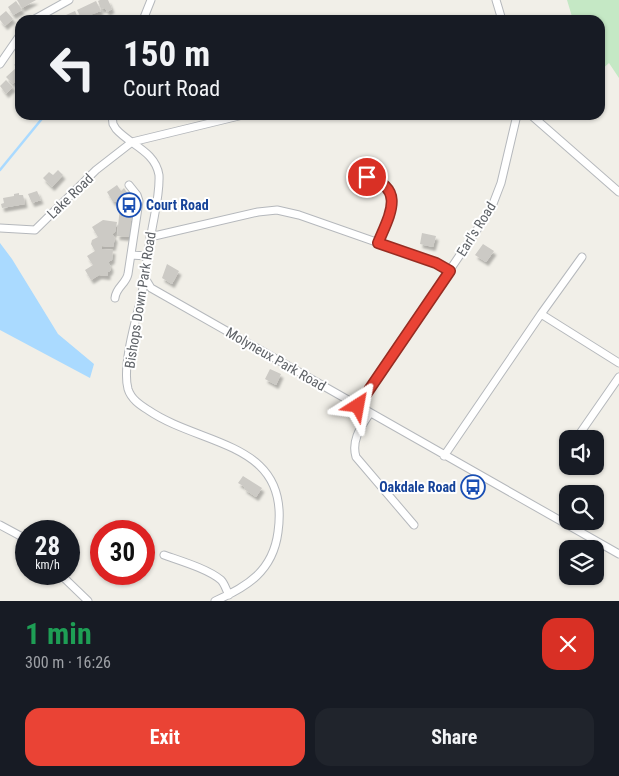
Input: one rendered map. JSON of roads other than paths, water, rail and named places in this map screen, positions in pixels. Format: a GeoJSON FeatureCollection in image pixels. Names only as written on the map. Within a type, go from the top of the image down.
{"type":"FeatureCollection","features":[{"type":"Feature","properties":{"kind":"street"},"geometry":{"type":"LineString","coordinates":[[40,15],[69,0]]}},
{"type":"Feature","properties":{"kind":"street"},"geometry":{"type":"LineString","coordinates":[[145,15],[151,0]]}},
{"type":"Feature","properties":{"kind":"street"},"geometry":{"type":"LineString","coordinates":[[496,0],[500,15]]}},
{"type":"Feature","properties":{"kind":"street"},"geometry":{"type":"LineString","coordinates":[[0,64],[15,42]]}},
{"type":"Feature","properties":{"kind":"street"},"geometry":{"type":"LineString","coordinates":[[113,120],[116,129],[132,142],[222,120]]}},
{"type":"Feature","properties":{"kind":"street","name":"Earl's Road"},"geometry":{"type":"LineString","coordinates":[[358,406],[490,210],[502,183],[516,120]]}},
{"type":"Feature","properties":{"kind":"street"},"geometry":{"type":"LineString","coordinates":[[537,120],[619,192]]}},
{"type":"Feature","properties":{"kind":"street","name":"Bishops Down Park Road"},"geometry":{"type":"LineString","coordinates":[[132,142],[152,157],[158,168],[160,183],[145,278],[132,336],[127,384],[134,399],[156,416],[179,428],[227,444],[247,456],[272,481],[277,492],[279,530],[268,560],[260,574],[251,582],[215,601]]}},
{"type":"Feature","properties":{"kind":"street","name":"Lake Road"},"geometry":{"type":"LineString","coordinates":[[0,228],[35,230],[96,170],[132,142]]}},
{"type":"Feature","properties":{"kind":"street"},"geometry":{"type":"LineString","coordinates":[[353,173],[381,180],[390,192],[392,208],[378,243]]}},
{"type":"Feature","properties":{"kind":"street"},"geometry":{"type":"LineString","coordinates":[[115,298],[117,289],[127,280],[139,201],[129,185]]}},
{"type":"Feature","properties":{"kind":"street"},"geometry":{"type":"LineString","coordinates":[[150,237],[258,212],[277,210],[299,215],[436,263],[450,271]]}},
{"type":"Feature","properties":{"kind":"street"},"geometry":{"type":"LineString","coordinates":[[131,255],[147,256]]}},
{"type":"Feature","properties":{"kind":"street"},"geometry":{"type":"LineString","coordinates":[[444,456],[582,257]]}},
{"type":"Feature","properties":{"kind":"street","name":"Molyneux Park Road"},"geometry":{"type":"LineString","coordinates":[[145,278],[151,288],[619,554]]}},
{"type":"Feature","properties":{"kind":"street"},"geometry":{"type":"LineString","coordinates":[[541,314],[619,363]]}},
{"type":"Feature","properties":{"kind":"street"},"geometry":{"type":"LineString","coordinates":[[582,430],[619,377]]}},
{"type":"Feature","properties":{"kind":"street"},"geometry":{"type":"LineString","coordinates":[[370,413],[357,432],[355,444],[356,457],[414,525]]}},
{"type":"Feature","properties":{"kind":"street"},"geometry":{"type":"LineString","coordinates":[[0,525],[15,533]]}},
{"type":"Feature","properties":{"kind":"street"},"geometry":{"type":"LineString","coordinates":[[164,555],[217,578],[221,581],[229,595]]}},
{"type":"Feature","properties":{"kind":"street"},"geometry":{"type":"LineString","coordinates":[[71,585],[88,601]]}},
{"type":"Feature","properties":{"kind":"water"},"geometry":{"type":"Polygon","coordinates":[[[0,243],[12,259],[58,334],[94,364],[90,378],[0,330],[0,243]]]}},
{"type":"Feature","properties":{"kind":"waterway"},"geometry":{"type":"LineString","coordinates":[[0,170],[41,120]]}},
{"type":"Feature","properties":{"kind":"place","name":"Court Road"},"geometry":{"type":"Point","coordinates":[129,205]}},
{"type":"Feature","properties":{"kind":"place","name":"Oakdale Road"},"geometry":{"type":"Point","coordinates":[473,487]}}]}
